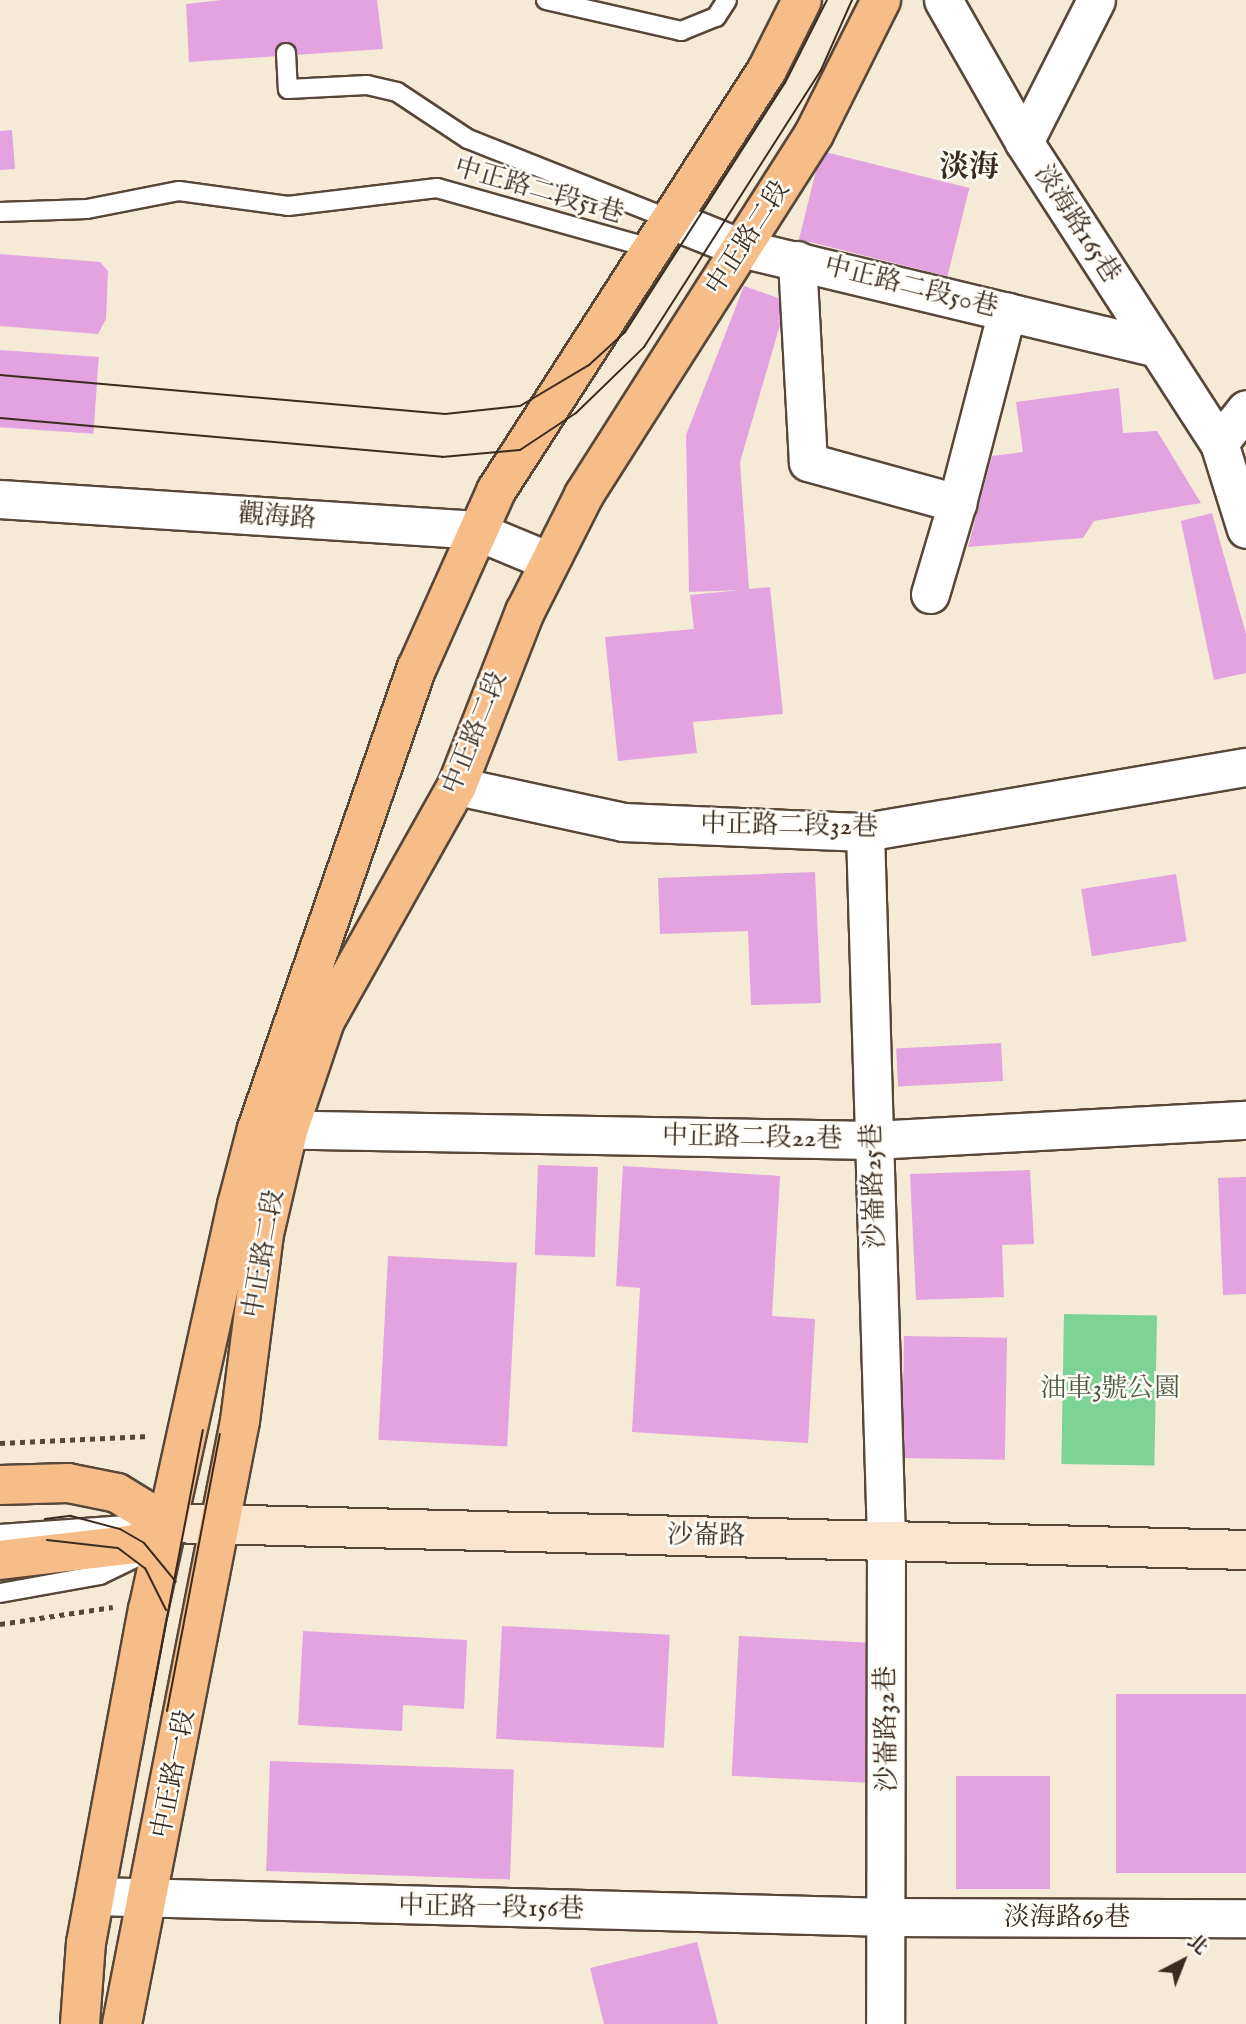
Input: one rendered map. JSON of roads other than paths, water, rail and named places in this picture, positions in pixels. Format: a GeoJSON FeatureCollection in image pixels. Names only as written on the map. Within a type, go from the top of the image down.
{"type":"FeatureCollection","features":[{"type":"Feature","properties":{"kind":"main road","name":"中正路二段"},"geometry":{"type":"LineString","coordinates":[[166,1522],[273,1130],[417,668],[474,530],[659,233],[767,70],[802,0]]}},
{"type":"Feature","properties":{"kind":"main road","name":"中正路二段"},"geometry":{"type":"LineString","coordinates":[[222,1524],[257,1273],[273,1130],[325,1021],[457,786],[549,561],[583,495],[849,73],[881,0]]}},
{"type":"Feature","properties":{"kind":"main road"},"geometry":{"type":"LineString","coordinates":[[0,1485],[68,1483],[117,1493],[166,1522]]}},
{"type":"Feature","properties":{"kind":"main road"},"geometry":{"type":"LineString","coordinates":[[0,1560],[136,1545],[166,1522]]}},
{"type":"Feature","properties":{"kind":"main road"},"geometry":{"type":"LineString","coordinates":[[80,2024],[94,1896],[166,1522]]}},
{"type":"Feature","properties":{"kind":"main road","name":"中正路一段"},"geometry":{"type":"LineString","coordinates":[[122,2024],[150,1900],[222,1524]]}},
{"type":"Feature","properties":{"kind":"street","name":"淡海路165巷"},"geometry":{"type":"LineString","coordinates":[[943,0],[1024,142],[1219,443],[1246,529]]}},
{"type":"Feature","properties":{"kind":"street"},"geometry":{"type":"LineString","coordinates":[[1024,142],[1097,0]]}},
{"type":"Feature","properties":{"kind":"street","name":"中正路二段50巷"},"geometry":{"type":"LineString","coordinates":[[659,233],[797,260],[1157,348]]}},
{"type":"Feature","properties":{"kind":"street"},"geometry":{"type":"LineString","coordinates":[[797,260],[808,462],[957,503]]}},
{"type":"Feature","properties":{"kind":"street"},"geometry":{"type":"LineString","coordinates":[[930,594],[957,503],[1007,310]]}},
{"type":"Feature","properties":{"kind":"street"},"geometry":{"type":"LineString","coordinates":[[1219,443],[1246,409]]}},
{"type":"Feature","properties":{"kind":"street","name":"觀海路"},"geometry":{"type":"LineString","coordinates":[[0,499],[474,530],[549,561]]}},
{"type":"Feature","properties":{"kind":"street","name":"中正路二段32巷"},"geometry":{"type":"LineString","coordinates":[[457,786],[623,822],[865,832],[1246,767]]}},
{"type":"Feature","properties":{"kind":"street","name":"沙崙路25巷"},"geometry":{"type":"LineString","coordinates":[[865,832],[886,1541]]}},
{"type":"Feature","properties":{"kind":"street","name":"中正路二段22巷"},"geometry":{"type":"LineString","coordinates":[[273,1130],[873,1140],[1246,1120]]}},
{"type":"Feature","properties":{"kind":"street","name":"沙崙路"},"geometry":{"type":"LineString","coordinates":[[166,1522],[1246,1550]]}},
{"type":"Feature","properties":{"kind":"street","name":"沙崙路32巷"},"geometry":{"type":"LineString","coordinates":[[885,2024],[889,1917],[886,1541]]}},
{"type":"Feature","properties":{"kind":"street","name":"中正路一段156巷"},"geometry":{"type":"LineString","coordinates":[[94,1896],[150,1900],[889,1917]]}},
{"type":"Feature","properties":{"kind":"street","name":"淡海路69巷"},"geometry":{"type":"LineString","coordinates":[[889,1917],[1246,1919]]}},
{"type":"Feature","properties":{"kind":"lane"},"geometry":{"type":"LineString","coordinates":[[546,0],[681,31],[716,17],[727,0]]}},
{"type":"Feature","properties":{"kind":"lane"},"geometry":{"type":"LineString","coordinates":[[286,53],[288,89],[367,85],[397,92],[468,139],[659,233]]}},
{"type":"Feature","properties":{"kind":"lane","name":"中正路二段51巷"},"geometry":{"type":"LineString","coordinates":[[0,212],[87,209],[179,191],[288,206],[437,188],[659,233]]}},
{"type":"Feature","properties":{"kind":"lane"},"geometry":{"type":"LineString","coordinates":[[0,1472],[69,1472],[120,1484],[146,1497],[166,1522]]}},
{"type":"Feature","properties":{"kind":"lane"},"geometry":{"type":"LineString","coordinates":[[0,1534],[166,1522]]}},
{"type":"Feature","properties":{"kind":"lane"},"geometry":{"type":"LineString","coordinates":[[0,1593],[100,1575],[150,1549],[166,1522]]}},
{"type":"Feature","properties":{"kind":"tram line"},"geometry":{"type":"LineString","coordinates":[[0,375],[445,414],[520,406],[589,365],[625,332],[785,83],[827,0]]}},
{"type":"Feature","properties":{"kind":"tram line"},"geometry":{"type":"LineString","coordinates":[[0,418],[442,457],[520,450],[576,413],[644,347],[821,70],[852,0]]}},
{"type":"Feature","properties":{"kind":"tram line"},"geometry":{"type":"LineString","coordinates":[[150,1707],[203,1430]]}},
{"type":"Feature","properties":{"kind":"tram line"},"geometry":{"type":"LineString","coordinates":[[167,1711],[220,1434]]}},
{"type":"Feature","properties":{"kind":"tram line"},"geometry":{"type":"LineString","coordinates":[[45,1519],[71,1516],[120,1529],[144,1543],[176,1582]]}},
{"type":"Feature","properties":{"kind":"tram line"},"geometry":{"type":"LineString","coordinates":[[47,1540],[118,1548],[145,1568],[166,1610]]}},
{"type":"Feature","properties":{"kind":"district","name":"淡海"},"geometry":{"type":"Point","coordinates":[969,168]}},
{"type":"Feature","properties":{"kind":"park label","name":"油車3號公園"},"geometry":{"type":"Point","coordinates":[1110,1389]}}]}
